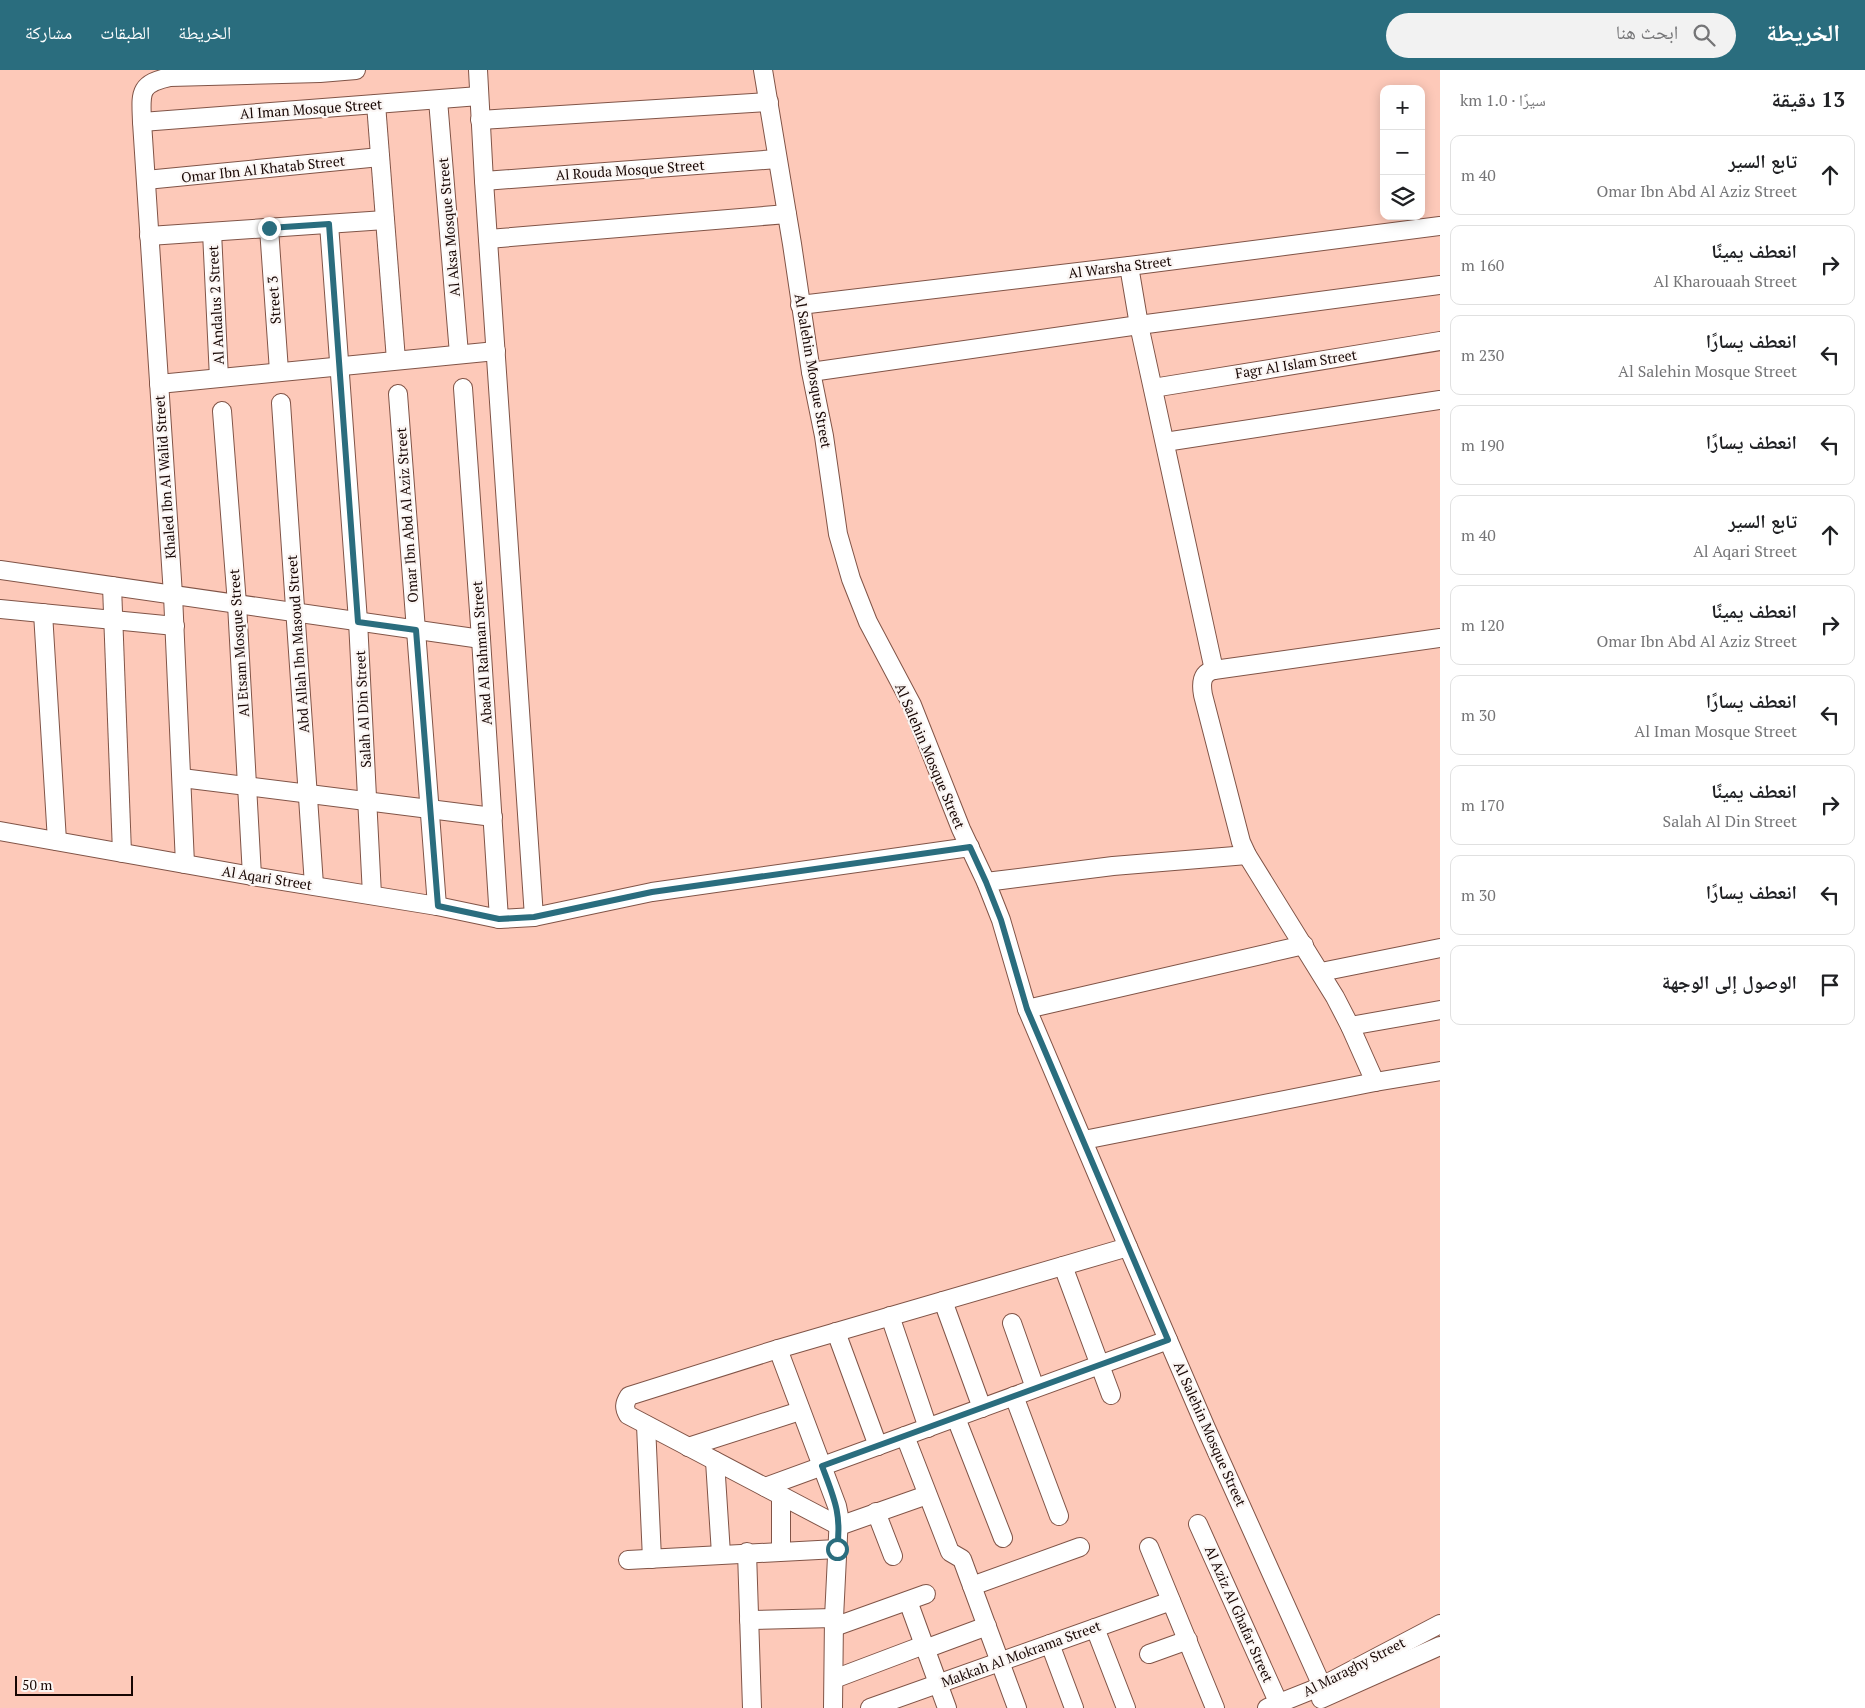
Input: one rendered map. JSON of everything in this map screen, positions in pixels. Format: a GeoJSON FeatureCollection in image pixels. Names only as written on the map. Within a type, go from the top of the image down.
{"type":"FeatureCollection","features":[{"type":"Feature","properties":{"kind":"street","name":"Khaled Ibn Al Walid Street"},"geometry":{"type":"LineString","coordinates":[[185,864],[175,626],[142,122],[141,101],[143,91],[149,83],[170,77],[320,73],[356,70]]}},
{"type":"Feature","properties":{"kind":"street"},"geometry":{"type":"LineString","coordinates":[[478,70],[534,917]]}},
{"type":"Feature","properties":{"kind":"street","name":"Al Salehin Mosque Street"},"geometry":{"type":"LineString","coordinates":[[763,70],[811,372],[824,436],[838,534],[851,579],[868,622],[912,705],[960,829],[986,882],[1001,920],[1027,1009],[1084,1140],[1316,1697]]}},
{"type":"Feature","properties":{"kind":"street","name":"Al Iman Mosque Street"},"geometry":{"type":"LineString","coordinates":[[142,122],[479,96]]}},
{"type":"Feature","properties":{"kind":"street","name":"Al Aksa Mosque Street"},"geometry":{"type":"LineString","coordinates":[[438,100],[460,354]]}},
{"type":"Feature","properties":{"kind":"street"},"geometry":{"type":"LineString","coordinates":[[480,120],[768,102]]}},
{"type":"Feature","properties":{"kind":"street"},"geometry":{"type":"LineString","coordinates":[[376,104],[396,360]]}},
{"type":"Feature","properties":{"kind":"street","name":"Omar Ibn Al Khatab Street"},"geometry":{"type":"LineString","coordinates":[[146,180],[380,157]]}},
{"type":"Feature","properties":{"kind":"street","name":"Al Rouda Mosque Street"},"geometry":{"type":"LineString","coordinates":[[484,181],[777,159]]}},
{"type":"Feature","properties":{"kind":"street"},"geometry":{"type":"LineString","coordinates":[[488,240],[786,214]]}},
{"type":"Feature","properties":{"kind":"street"},"geometry":{"type":"LineString","coordinates":[[150,236],[385,220]]}},
{"type":"Feature","properties":{"kind":"street","name":"Salah Al Din Street"},"geometry":{"type":"LineString","coordinates":[[329,224],[358,622],[372,895]]}},
{"type":"Feature","properties":{"kind":"street","name":"Al Warsha Street"},"geometry":{"type":"LineString","coordinates":[[800,305],[1129,266],[1440,226]]}},
{"type":"Feature","properties":{"kind":"street","name":"Street 3"},"geometry":{"type":"LineString","coordinates":[[269,228],[279,372]]}},
{"type":"Feature","properties":{"kind":"street","name":"Al Andalus 2 Street"},"geometry":{"type":"LineString","coordinates":[[212,232],[219,378]]}},
{"type":"Feature","properties":{"kind":"street"},"geometry":{"type":"LineString","coordinates":[[1129,266],[1139,325],[1214,670]]}},
{"type":"Feature","properties":{"kind":"street"},"geometry":{"type":"LineString","coordinates":[[811,372],[1139,325],[1440,285]]}},
{"type":"Feature","properties":{"kind":"street","name":"Fagr Al Islam Street"},"geometry":{"type":"LineString","coordinates":[[1153,388],[1440,341]]}},
{"type":"Feature","properties":{"kind":"street"},"geometry":{"type":"LineString","coordinates":[[159,384],[496,350]]}},
{"type":"Feature","properties":{"kind":"street","name":"Abad Al Rahman Street"},"geometry":{"type":"LineString","coordinates":[[463,388],[499,919]]}},
{"type":"Feature","properties":{"kind":"street","name":"Omar Ibn Abd Al Aziz Street"},"geometry":{"type":"LineString","coordinates":[[398,394],[438,906]]}},
{"type":"Feature","properties":{"kind":"street"},"geometry":{"type":"LineString","coordinates":[[1165,442],[1440,400]]}},
{"type":"Feature","properties":{"kind":"street","name":"Abd Allah Ibn Masoud Street"},"geometry":{"type":"LineString","coordinates":[[281,403],[314,885]]}},
{"type":"Feature","properties":{"kind":"street","name":"Al Etsam Mosque Street"},"geometry":{"type":"LineString","coordinates":[[222,411],[237,604],[252,876]]}},
{"type":"Feature","properties":{"kind":"street"},"geometry":{"type":"LineString","coordinates":[[0,570],[481,639]]}},
{"type":"Feature","properties":{"kind":"street"},"geometry":{"type":"LineString","coordinates":[[112,586],[122,853]]}},
{"type":"Feature","properties":{"kind":"street"},"geometry":{"type":"LineString","coordinates":[[0,609],[175,626]]}},
{"type":"Feature","properties":{"kind":"street"},"geometry":{"type":"LineString","coordinates":[[43,613],[57,841]]}},
{"type":"Feature","properties":{"kind":"street"},"geometry":{"type":"LineString","coordinates":[[1375,1082],[1350,1026],[1321,972],[1247,855],[1241,842],[1202,687],[1205,675],[1209,671],[1440,638]]}},
{"type":"Feature","properties":{"kind":"street"},"geometry":{"type":"LineString","coordinates":[[182,778],[493,817]]}},
{"type":"Feature","properties":{"kind":"street","name":"Al Aqari Street"},"geometry":{"type":"LineString","coordinates":[[0,831],[252,876],[438,906],[499,919],[534,917],[652,892],[970,847]]}},
{"type":"Feature","properties":{"kind":"street"},"geometry":{"type":"LineString","coordinates":[[986,882],[1113,866],[1247,855]]}},
{"type":"Feature","properties":{"kind":"street"},"geometry":{"type":"LineString","coordinates":[[1027,1009],[1304,945]]}},
{"type":"Feature","properties":{"kind":"street"},"geometry":{"type":"LineString","coordinates":[[1321,972],[1440,948]]}},
{"type":"Feature","properties":{"kind":"street"},"geometry":{"type":"LineString","coordinates":[[1350,1026],[1440,1010]]}},
{"type":"Feature","properties":{"kind":"street"},"geometry":{"type":"LineString","coordinates":[[1084,1140],[1375,1082],[1440,1071]]}},
{"type":"Feature","properties":{"kind":"street"},"geometry":{"type":"LineString","coordinates":[[927,1495],[839,1526],[628,1415],[625,1402],[629,1396],[778,1349],[1128,1247]]}},
{"type":"Feature","properties":{"kind":"street"},"geometry":{"type":"LineString","coordinates":[[1063,1266],[1111,1394]]}},
{"type":"Feature","properties":{"kind":"street"},"geometry":{"type":"LineString","coordinates":[[943,1301],[982,1408]]}},
{"type":"Feature","properties":{"kind":"street"},"geometry":{"type":"LineString","coordinates":[[890,1316],[928,1428]]}},
{"type":"Feature","properties":{"kind":"street"},"geometry":{"type":"LineString","coordinates":[[1012,1324],[1036,1388]]}},
{"type":"Feature","properties":{"kind":"street"},"geometry":{"type":"LineString","coordinates":[[836,1332],[878,1446]]}},
{"type":"Feature","properties":{"kind":"street"},"geometry":{"type":"LineString","coordinates":[[765,1487],[1168,1340]]}},
{"type":"Feature","properties":{"kind":"street"},"geometry":{"type":"LineString","coordinates":[[778,1349],[837,1506],[839,1526],[832,1708]]}},
{"type":"Feature","properties":{"kind":"street"},"geometry":{"type":"LineString","coordinates":[[1014,1396],[1059,1516]]}},
{"type":"Feature","properties":{"kind":"street"},"geometry":{"type":"LineString","coordinates":[[688,1447],[800,1411]]}},
{"type":"Feature","properties":{"kind":"street"},"geometry":{"type":"LineString","coordinates":[[956,1418],[1003,1538]]}},
{"type":"Feature","properties":{"kind":"street"},"geometry":{"type":"LineString","coordinates":[[646,1425],[652,1559]]}},
{"type":"Feature","properties":{"kind":"street"},"geometry":{"type":"LineString","coordinates":[[905,1436],[950,1552],[962,1560],[1017,1708]]}},
{"type":"Feature","properties":{"kind":"street"},"geometry":{"type":"LineString","coordinates":[[716,1461],[721,1554]]}},
{"type":"Feature","properties":{"kind":"street"},"geometry":{"type":"LineString","coordinates":[[781,1496],[781,1551]]}},
{"type":"Feature","properties":{"kind":"street"},"geometry":{"type":"LineString","coordinates":[[876,1512],[893,1556]]}},
{"type":"Feature","properties":{"kind":"street","name":"Al Aziz Al Ghafar Street"},"geometry":{"type":"LineString","coordinates":[[1198,1524],[1273,1706]]}},
{"type":"Feature","properties":{"kind":"street"},"geometry":{"type":"LineString","coordinates":[[972,1586],[1080,1547]]}},
{"type":"Feature","properties":{"kind":"street"},"geometry":{"type":"LineString","coordinates":[[1150,1548],[1215,1708]]}},
{"type":"Feature","properties":{"kind":"street"},"geometry":{"type":"LineString","coordinates":[[628,1560],[747,1552],[837,1549]]}},
{"type":"Feature","properties":{"kind":"street"},"geometry":{"type":"LineString","coordinates":[[747,1552],[752,1708]]}},
{"type":"Feature","properties":{"kind":"street"},"geometry":{"type":"LineString","coordinates":[[749,1620],[834,1622],[926,1594]]}},
{"type":"Feature","properties":{"kind":"street"},"geometry":{"type":"LineString","coordinates":[[908,1601],[946,1708]]}},
{"type":"Feature","properties":{"kind":"street","name":"Makkah Al Mokrama Street"},"geometry":{"type":"LineString","coordinates":[[879,1706],[1172,1601]]}},
{"type":"Feature","properties":{"kind":"street","name":"Al Maraghy Street"},"geometry":{"type":"LineString","coordinates":[[1297,1708],[1440,1624]]}},
{"type":"Feature","properties":{"kind":"street"},"geometry":{"type":"LineString","coordinates":[[834,1679],[987,1626]]}},
{"type":"Feature","properties":{"kind":"street"},"geometry":{"type":"LineString","coordinates":[[1095,1628],[1126,1708]]}},
{"type":"Feature","properties":{"kind":"street"},"geometry":{"type":"LineString","coordinates":[[1149,1654],[1188,1640]]}},
{"type":"Feature","properties":{"kind":"street"},"geometry":{"type":"LineString","coordinates":[[1050,1644],[1074,1708]]}},
{"type":"Feature","properties":{"kind":"street","name":"Al Maraghy Street"},"geometry":{"type":"LineString","coordinates":[[1273,1706],[1316,1697],[1440,1646]]}},
{"type":"Feature","properties":{"kind":"route"},"geometry":{"type":"LineString","coordinates":[[269,228],[329,224],[358,622],[416,630],[438,906],[499,919],[534,917],[652,892],[970,847],[986,882],[1001,920],[1027,1009],[1168,1340],[822,1466],[839,1516],[837,1549]]}}]}
